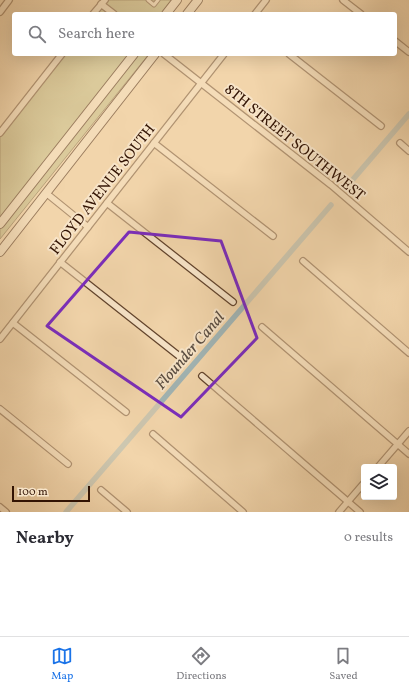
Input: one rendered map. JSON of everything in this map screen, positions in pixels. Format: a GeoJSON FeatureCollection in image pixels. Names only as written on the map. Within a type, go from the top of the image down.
{"type":"FeatureCollection","features":[{"type":"Feature","properties":{"kind":"main road"},"geometry":{"type":"LineString","coordinates":[[168,12],[177,0]]}},
{"type":"Feature","properties":{"kind":"main road"},"geometry":{"type":"LineString","coordinates":[[189,12],[198,0]]}},
{"type":"Feature","properties":{"kind":"main road"},"geometry":{"type":"LineString","coordinates":[[0,224],[132,56]]}},
{"type":"Feature","properties":{"kind":"main road"},"geometry":{"type":"LineString","coordinates":[[0,252],[153,56]]}},
{"type":"Feature","properties":{"kind":"street"},"geometry":{"type":"LineString","coordinates":[[0,12],[9,0]]}},
{"type":"Feature","properties":{"kind":"street"},"geometry":{"type":"LineString","coordinates":[[257,12],[266,0]]}},
{"type":"Feature","properties":{"kind":"street"},"geometry":{"type":"LineString","coordinates":[[343,0],[358,12]]}},
{"type":"Feature","properties":{"kind":"street"},"geometry":{"type":"LineString","coordinates":[[96,12],[103,2],[112,12]]}},
{"type":"Feature","properties":{"kind":"street"},"geometry":{"type":"LineString","coordinates":[[397,43],[409,52]]}},
{"type":"Feature","properties":{"kind":"street"},"geometry":{"type":"LineString","coordinates":[[0,133],[60,56]]}},
{"type":"Feature","properties":{"kind":"street","name":"8TH STREET SOUTHWEST"},"geometry":{"type":"LineString","coordinates":[[167,56],[331,185],[409,252]]}},
{"type":"Feature","properties":{"kind":"street","name":"FLOYD AVENUE SOUTH"},"geometry":{"type":"LineString","coordinates":[[0,339],[222,56]]}},
{"type":"Feature","properties":{"kind":"street"},"geometry":{"type":"LineString","coordinates":[[291,56],[381,126]]}},
{"type":"Feature","properties":{"kind":"street"},"geometry":{"type":"LineString","coordinates":[[154,143],[273,236]]}},
{"type":"Feature","properties":{"kind":"street"},"geometry":{"type":"LineString","coordinates":[[400,143],[409,151]]}},
{"type":"Feature","properties":{"kind":"street"},"geometry":{"type":"LineString","coordinates":[[46,193],[88,227]]}},
{"type":"Feature","properties":{"kind":"street"},"geometry":{"type":"LineString","coordinates":[[106,203],[233,302]]}},
{"type":"Feature","properties":{"kind":"street"},"geometry":{"type":"LineString","coordinates":[[303,261],[409,353]]}},
{"type":"Feature","properties":{"kind":"street"},"geometry":{"type":"LineString","coordinates":[[60,262],[179,356]]}},
{"type":"Feature","properties":{"kind":"street"},"geometry":{"type":"LineString","coordinates":[[13,323],[126,412]]}},
{"type":"Feature","properties":{"kind":"street"},"geometry":{"type":"LineString","coordinates":[[262,327],[409,454]]}},
{"type":"Feature","properties":{"kind":"street"},"geometry":{"type":"LineString","coordinates":[[202,376],[360,512]]}},
{"type":"Feature","properties":{"kind":"street"},"geometry":{"type":"LineString","coordinates":[[0,409],[68,464]]}},
{"type":"Feature","properties":{"kind":"street"},"geometry":{"type":"LineString","coordinates":[[381,464],[409,431]]}},
{"type":"Feature","properties":{"kind":"street"},"geometry":{"type":"LineString","coordinates":[[153,434],[243,512]]}},
{"type":"Feature","properties":{"kind":"street"},"geometry":{"type":"LineString","coordinates":[[339,512],[361,487]]}},
{"type":"Feature","properties":{"kind":"street"},"geometry":{"type":"LineString","coordinates":[[101,490],[127,512]]}},
{"type":"Feature","properties":{"kind":"street"},"geometry":{"type":"LineString","coordinates":[[0,507],[6,512]]}},
{"type":"Feature","properties":{"kind":"lane"},"geometry":{"type":"LineString","coordinates":[[148,0],[154,5],[158,0]]}},
{"type":"Feature","properties":{"kind":"highlighted area"},"geometry":{"type":"Polygon","coordinates":[[[129,232],[221,241],[257,338],[181,417],[47,326],[129,232]]]}},
{"type":"Feature","properties":{"kind":"shaded area"},"geometry":{"type":"Polygon","coordinates":[[[108,0],[173,0],[164,12],[99,12],[108,0]]]}},
{"type":"Feature","properties":{"kind":"shaded area"},"geometry":{"type":"Polygon","coordinates":[[[64,56],[129,56],[0,219],[0,137],[64,56]]]}},
{"type":"Feature","properties":{"kind":"shaded area"},"geometry":{"type":"Polygon","coordinates":[[[135,56],[147,56],[0,239],[0,228],[135,56]]]}},
{"type":"Feature","properties":{"kind":"waterway","name":"Flounder Canal"},"geometry":{"type":"LineString","coordinates":[[349,184],[409,114]]}},
{"type":"Feature","properties":{"kind":"waterway","name":"Flounder Canal"},"geometry":{"type":"LineString","coordinates":[[66,512],[331,205]]}}]}
